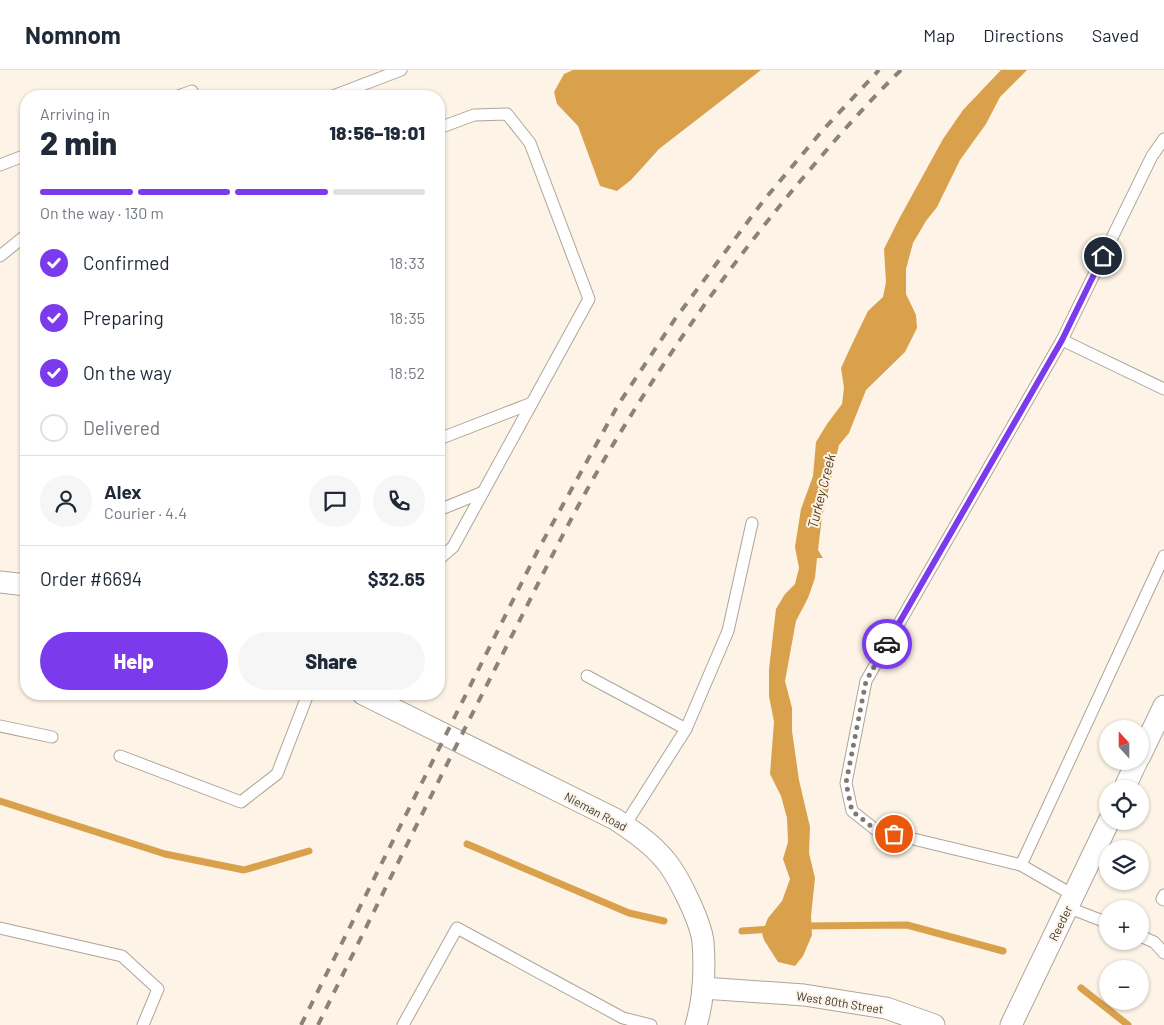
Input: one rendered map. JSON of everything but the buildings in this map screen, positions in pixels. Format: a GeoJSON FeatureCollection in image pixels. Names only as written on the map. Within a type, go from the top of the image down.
{"type":"FeatureCollection","features":[{"type":"Feature","properties":{"kind":"street"},"geometry":{"type":"LineString","coordinates":[[0,582],[20,584]]}},
{"type":"Feature","properties":{"kind":"street","name":"Nieman Road"},"geometry":{"type":"LineString","coordinates":[[375,700],[625,825],[640,835],[665,860],[689,901],[703,940],[703,988],[696,1025]]}},
{"type":"Feature","properties":{"kind":"street"},"geometry":{"type":"LineString","coordinates":[[1149,737],[1164,706]]}},
{"type":"Feature","properties":{"kind":"street","name":"Reeder"},"geometry":{"type":"LineString","coordinates":[[1011,1025],[1105,830]]}},
{"type":"Feature","properties":{"kind":"street","name":"West 80th Street"},"geometry":{"type":"LineString","coordinates":[[703,988],[804,995],[886,1008],[934,1025]]}},
{"type":"Feature","properties":{"kind":"lane"},"geometry":{"type":"LineString","coordinates":[[349,90],[401,70]]}},
{"type":"Feature","properties":{"kind":"lane"},"geometry":{"type":"LineString","coordinates":[[445,126],[474,114],[507,114],[530,143],[589,299],[453,547],[445,554]]}},
{"type":"Feature","properties":{"kind":"lane"},"geometry":{"type":"LineString","coordinates":[[1099,918],[1070,901],[1021,865],[876,830],[852,811],[846,783],[866,681],[1062,340],[1152,156],[1164,139]]}},
{"type":"Feature","properties":{"kind":"lane"},"geometry":{"type":"LineString","coordinates":[[0,165],[20,157]]}},
{"type":"Feature","properties":{"kind":"lane"},"geometry":{"type":"LineString","coordinates":[[0,256],[20,239]]}},
{"type":"Feature","properties":{"kind":"lane"},"geometry":{"type":"LineString","coordinates":[[1062,340],[1164,389]]}},
{"type":"Feature","properties":{"kind":"lane"},"geometry":{"type":"LineString","coordinates":[[445,437],[532,403]]}},
{"type":"Feature","properties":{"kind":"lane"},"geometry":{"type":"LineString","coordinates":[[445,508],[483,492]]}},
{"type":"Feature","properties":{"kind":"lane"},"geometry":{"type":"LineString","coordinates":[[625,825],[686,729],[728,631],[752,523]]}},
{"type":"Feature","properties":{"kind":"lane"},"geometry":{"type":"LineString","coordinates":[[1021,865],[1164,556]]}},
{"type":"Feature","properties":{"kind":"lane"},"geometry":{"type":"LineString","coordinates":[[587,676],[686,729]]}},
{"type":"Feature","properties":{"kind":"lane"},"geometry":{"type":"LineString","coordinates":[[120,756],[241,802],[277,774],[306,700]]}},
{"type":"Feature","properties":{"kind":"lane"},"geometry":{"type":"LineString","coordinates":[[0,726],[52,737]]}},
{"type":"Feature","properties":{"kind":"lane"},"geometry":{"type":"LineString","coordinates":[[1164,895],[1162,899],[1164,900]]}},
{"type":"Feature","properties":{"kind":"lane"},"geometry":{"type":"LineString","coordinates":[[0,928],[122,956],[158,989],[143,1025]]}},
{"type":"Feature","properties":{"kind":"lane"},"geometry":{"type":"LineString","coordinates":[[403,1025],[457,928],[621,1021],[650,1025]]}},
{"type":"Feature","properties":{"kind":"lane"},"geometry":{"type":"LineString","coordinates":[[1149,940],[1154,942],[1164,953]]}},
{"type":"Feature","properties":{"kind":"water"},"geometry":{"type":"Polygon","coordinates":[[[573,70],[761,70],[659,149],[631,180],[617,191],[600,186],[578,126],[557,104],[554,92],[564,74],[573,70]]]}},
{"type":"Feature","properties":{"kind":"water","name":"Turkey Creek"},"geometry":{"type":"Polygon","coordinates":[[[1001,70],[1027,70],[1000,97],[986,124],[960,160],[937,207],[913,243],[906,269],[906,294],[916,315],[917,328],[905,352],[866,390],[849,433],[839,445],[822,517],[818,550],[823,558],[817,558],[815,578],[808,598],[796,621],[785,681],[792,708],[792,731],[799,780],[810,827],[809,853],[815,878],[811,916],[812,935],[803,956],[795,966],[778,962],[764,940],[762,933],[768,918],[782,901],[790,879],[783,859],[788,842],[787,818],[781,796],[770,774],[774,722],[769,696],[769,669],[776,609],[785,594],[795,584],[799,568],[795,547],[801,509],[813,476],[816,442],[842,404],[844,388],[841,368],[853,342],[868,311],[883,297],[886,282],[884,249],[943,139],[963,110],[1001,70]]]}},
{"type":"Feature","properties":{"kind":"waterway"},"geometry":{"type":"LineString","coordinates":[[0,801],[165,854],[244,870],[309,851]]}},
{"type":"Feature","properties":{"kind":"waterway"},"geometry":{"type":"LineString","coordinates":[[467,844],[629,913],[664,921]]}},
{"type":"Feature","properties":{"kind":"waterway"},"geometry":{"type":"LineString","coordinates":[[804,926],[907,925],[1003,951]]}},
{"type":"Feature","properties":{"kind":"waterway"},"geometry":{"type":"LineString","coordinates":[[742,931],[773,929]]}},
{"type":"Feature","properties":{"kind":"waterway"},"geometry":{"type":"LineString","coordinates":[[1081,988],[1128,1025]]}},
{"type":"Feature","properties":{"kind":"railway"},"geometry":{"type":"LineString","coordinates":[[301,1025],[538,550],[618,405],[675,319],[764,200],[822,131],[879,70]]}},
{"type":"Feature","properties":{"kind":"railway"},"geometry":{"type":"LineString","coordinates":[[318,1025],[549,562],[587,489],[624,427],[671,354],[747,247],[826,151],[901,70]]}},
{"type":"Feature","properties":{"kind":"way so far"},"geometry":{"type":"LineString","coordinates":[[887,644],[866,681],[846,783],[852,811],[876,830],[894,834]]}},
{"type":"Feature","properties":{"kind":"route"},"geometry":{"type":"LineString","coordinates":[[887,644],[1062,340],[1103,256]]}}]}
